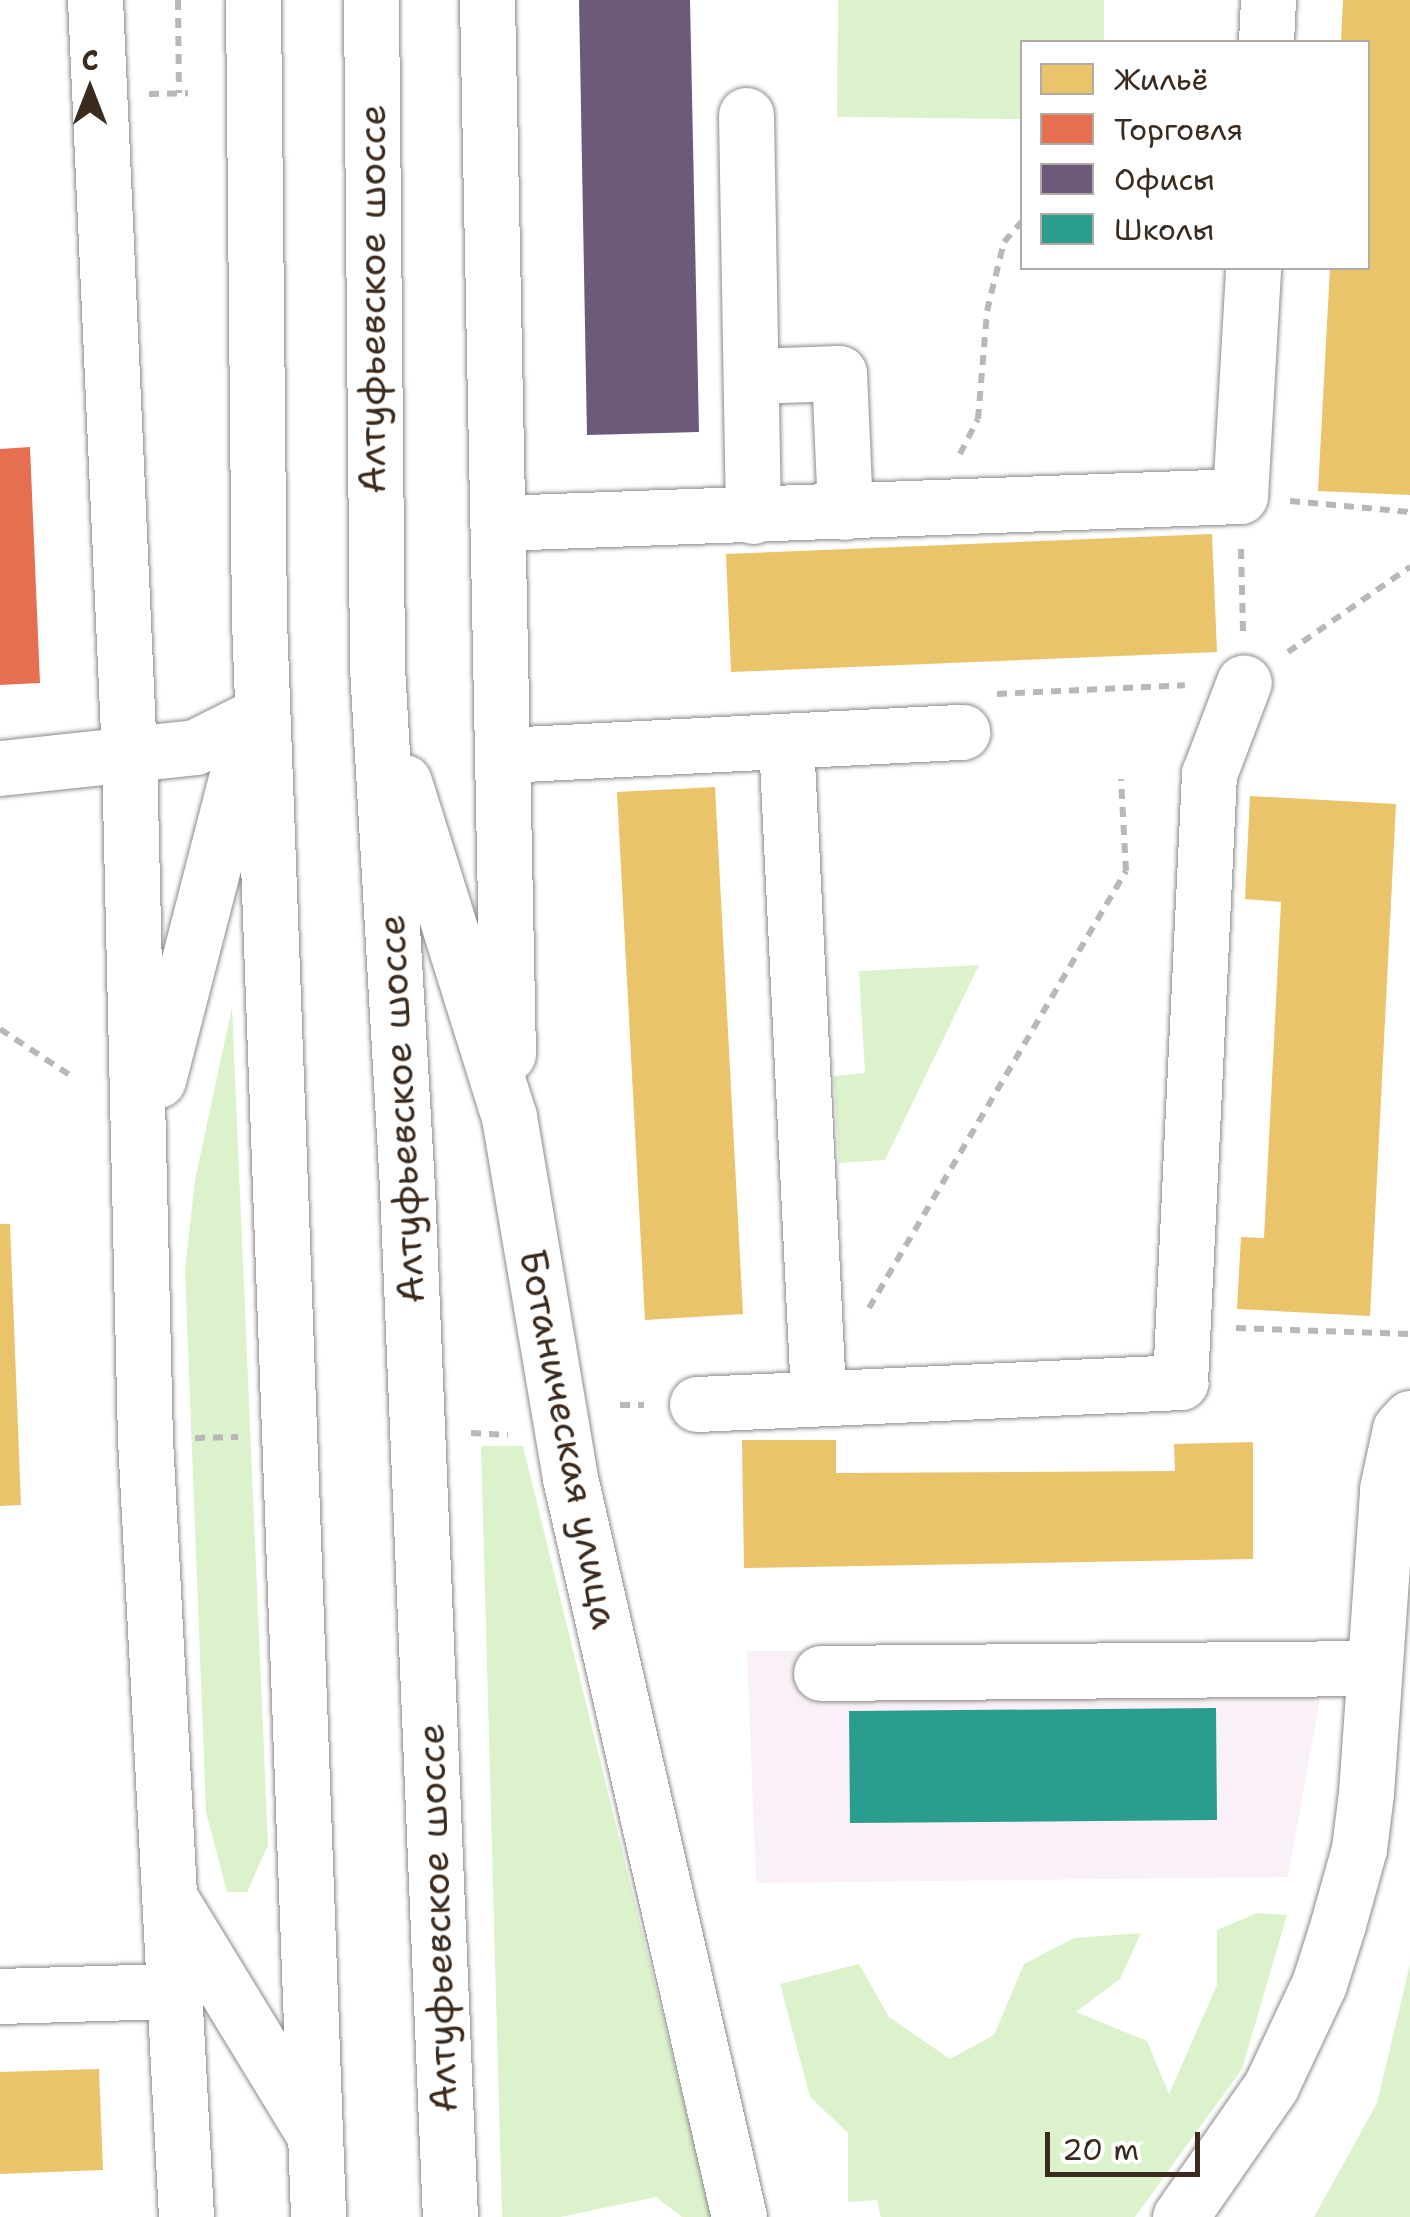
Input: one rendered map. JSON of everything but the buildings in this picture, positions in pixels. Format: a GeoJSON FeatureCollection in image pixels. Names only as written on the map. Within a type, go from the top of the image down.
{"type":"FeatureCollection","features":[{"type":"Feature","properties":{"kind":"main road"},"geometry":{"type":"LineString","coordinates":[[95,0],[129,756],[138,1207],[167,1893],[186,2217]]}},
{"type":"Feature","properties":{"kind":"main road"},"geometry":{"type":"LineString","coordinates":[[253,0],[258,620],[318,2217]]}},
{"type":"Feature","properties":{"kind":"main road","name":"Алтуфьевское шоссе"},"geometry":{"type":"LineString","coordinates":[[371,0],[376,667],[407,1188],[450,2217]]}},
{"type":"Feature","properties":{"kind":"main road"},"geometry":{"type":"LineString","coordinates":[[487,0],[509,1117]]}},
{"type":"Feature","properties":{"kind":"main road"},"geometry":{"type":"LineString","coordinates":[[1266,40],[1268,0]]}},
{"type":"Feature","properties":{"kind":"main road"},"geometry":{"type":"LineString","coordinates":[[746,115],[752,516]]}},
{"type":"Feature","properties":{"kind":"main road"},"geometry":{"type":"LineString","coordinates":[[499,522],[1240,496],[1253,270]]}},
{"type":"Feature","properties":{"kind":"main road"},"geometry":{"type":"LineString","coordinates":[[751,376],[838,373],[846,512]]}},
{"type":"Feature","properties":{"kind":"main road"},"geometry":{"type":"LineString","coordinates":[[138,1207],[156,1090],[247,721],[258,620]]}},
{"type":"Feature","properties":{"kind":"main road","name":"Ботаническая улица"},"geometry":{"type":"LineString","coordinates":[[376,667],[400,769],[509,1117],[570,1478],[739,2217]]}},
{"type":"Feature","properties":{"kind":"main road"},"geometry":{"type":"LineString","coordinates":[[697,1404],[818,1394],[1180,1382],[1209,774],[1244,682]]}},
{"type":"Feature","properties":{"kind":"main road"},"geometry":{"type":"LineString","coordinates":[[0,768],[195,747],[247,721]]}},
{"type":"Feature","properties":{"kind":"main road"},"geometry":{"type":"LineString","coordinates":[[504,755],[962,732]]}},
{"type":"Feature","properties":{"kind":"main road"},"geometry":{"type":"LineString","coordinates":[[786,741],[818,1394]]}},
{"type":"Feature","properties":{"kind":"main road"},"geometry":{"type":"LineString","coordinates":[[407,1188],[417,1098],[452,934],[504,755]]}},
{"type":"Feature","properties":{"kind":"main road"},"geometry":{"type":"LineString","coordinates":[[1180,2217],[1272,2086],[1319,1984],[1360,1849],[1386,1489],[1400,1429],[1410,1418]]}},
{"type":"Feature","properties":{"kind":"main road"},"geometry":{"type":"LineString","coordinates":[[821,1673],[1372,1668]]}},
{"type":"Feature","properties":{"kind":"main road"},"geometry":{"type":"LineString","coordinates":[[167,1893],[316,2138]]}},
{"type":"Feature","properties":{"kind":"main road"},"geometry":{"type":"LineString","coordinates":[[0,1996],[173,1992]]}},
{"type":"Feature","properties":{"kind":"path"},"geometry":{"type":"LineString","coordinates":[[178,0],[179,94]]}},
{"type":"Feature","properties":{"kind":"path"},"geometry":{"type":"LineString","coordinates":[[932,509],[978,419],[987,311],[1004,242],[1020,223]]}},
{"type":"Feature","properties":{"kind":"path"},"geometry":{"type":"LineString","coordinates":[[1244,682],[1240,496],[1410,512]]}},
{"type":"Feature","properties":{"kind":"path"},"geometry":{"type":"LineString","coordinates":[[962,732],[958,696],[1244,682],[1410,568]]}},
{"type":"Feature","properties":{"kind":"path"},"geometry":{"type":"LineString","coordinates":[[818,1394],[1126,870],[1121,779]]}},
{"type":"Feature","properties":{"kind":"path"},"geometry":{"type":"LineString","coordinates":[[0,1029],[74,1078]]}},
{"type":"Feature","properties":{"kind":"path"},"geometry":{"type":"LineString","coordinates":[[1182,1326],[1410,1334]]}},
{"type":"Feature","properties":{"kind":"path"},"geometry":{"type":"LineString","coordinates":[[469,1433],[525,1436]]}},
{"type":"Feature","properties":{"kind":"path"},"geometry":{"type":"LineString","coordinates":[[179,1438],[250,1437]]}},
{"type":"Feature","properties":{"kind":"shaded area"},"geometry":{"type":"Polygon","coordinates":[[[1329,1649],[1288,1877],[756,1883],[747,1651],[1329,1649]]]}},
{"type":"Feature","properties":{"kind":"green space"},"geometry":{"type":"Polygon","coordinates":[[[838,0],[1104,0],[1104,40],[1020,40],[1020,119],[837,117],[838,0]]]}},
{"type":"Feature","properties":{"kind":"green space"},"geometry":{"type":"Polygon","coordinates":[[[979,965],[885,1160],[839,1163],[834,1076],[865,1073],[859,971],[979,965]]]}},
{"type":"Feature","properties":{"kind":"green space"},"geometry":{"type":"Polygon","coordinates":[[[232,1007],[268,1845],[247,1892],[227,1892],[206,1812],[185,1270],[195,1180],[232,1007]]]}},
{"type":"Feature","properties":{"kind":"green space"},"geometry":{"type":"Polygon","coordinates":[[[481,1446],[523,1446],[712,2217],[682,2217],[656,2197],[560,2217],[502,2217],[481,1446]]]}},
{"type":"Feature","properties":{"kind":"green space"},"geometry":{"type":"Polygon","coordinates":[[[1257,1913],[1287,1915],[1242,2069],[1135,2217],[881,2217],[877,2200],[848,2202],[848,2133],[810,2097],[780,1984],[859,1964],[889,2017],[950,2059],[994,2035],[1024,1964],[1074,1938],[1141,1933],[1120,1979],[1076,2012],[1147,2041],[1169,2094],[1217,1985],[1217,1930],[1257,1913]]]}},
{"type":"Feature","properties":{"kind":"green space"},"geometry":{"type":"Polygon","coordinates":[[[1410,1964],[1410,2217],[1314,2217],[1377,2103],[1410,1964]]]}}]}
